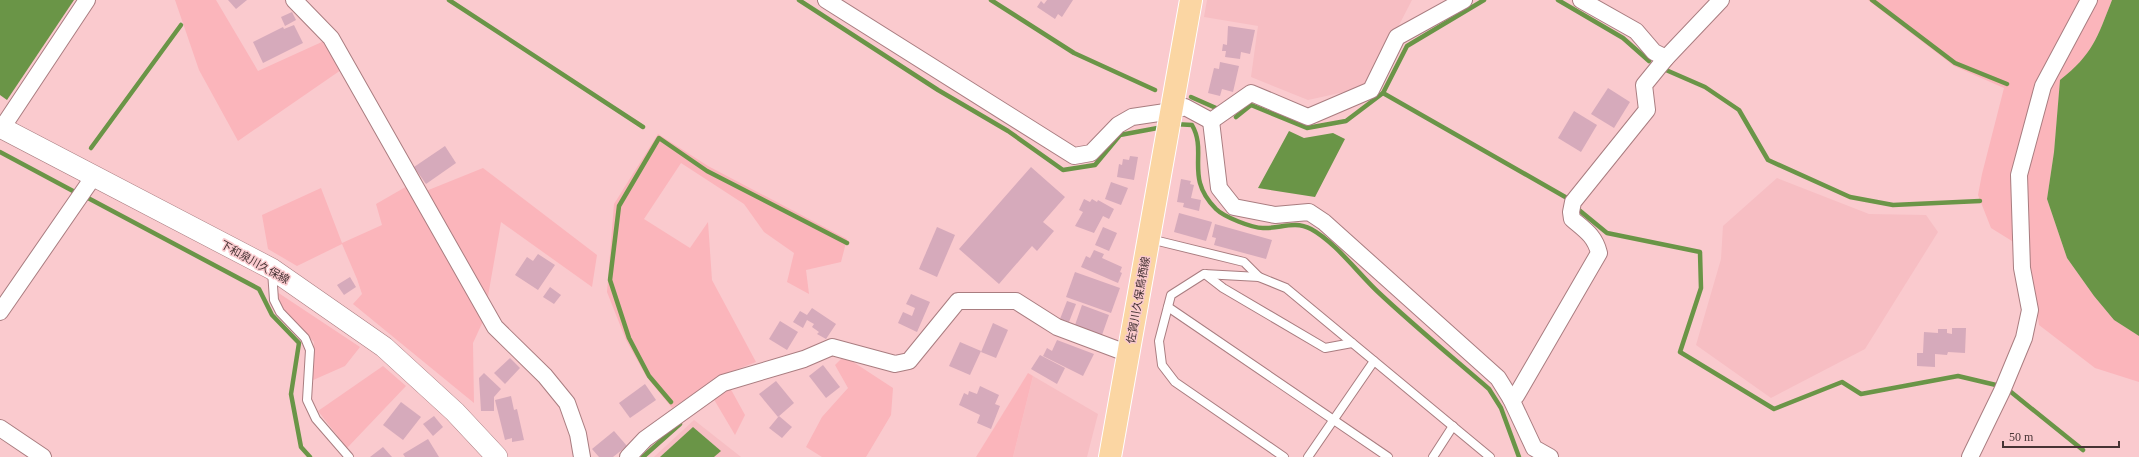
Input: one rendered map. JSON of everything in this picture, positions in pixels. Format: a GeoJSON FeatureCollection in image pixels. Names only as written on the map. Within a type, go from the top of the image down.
{"type":"FeatureCollection","features":[{"type":"Feature","properties":{"kind":"main road"},"geometry":{"type":"LineString","coordinates":[[1172,111],[1191,0]]}},
{"type":"Feature","properties":{"kind":"main road","name":"佐賀川久保鳥栖線"},"geometry":{"type":"LineString","coordinates":[[1110,457],[1172,111]]}},
{"type":"Feature","properties":{"kind":"street"},"geometry":{"type":"LineString","coordinates":[[1,127],[87,0]]}},
{"type":"Feature","properties":{"kind":"street"},"geometry":{"type":"LineString","coordinates":[[294,0],[331,38],[495,327],[545,376],[567,403],[578,434],[582,457]]}},
{"type":"Feature","properties":{"kind":"street"},"geometry":{"type":"LineString","coordinates":[[826,0],[1074,156],[1091,153],[1118,125],[1132,117],[1172,111],[1185,107],[1211,121]]}},
{"type":"Feature","properties":{"kind":"street"},"geometry":{"type":"LineString","coordinates":[[1211,121],[1251,93],[1308,117],[1371,90],[1397,37],[1464,0]]}},
{"type":"Feature","properties":{"kind":"street"},"geometry":{"type":"LineString","coordinates":[[1581,0],[1636,31],[1654,52],[1666,58]]}},
{"type":"Feature","properties":{"kind":"street"},"geometry":{"type":"LineString","coordinates":[[1511,399],[1516,396],[1599,253],[1596,241],[1592,235],[1572,219],[1571,212],[1573,202],[1646,110],[1644,84],[1666,58],[1721,0]]}},
{"type":"Feature","properties":{"kind":"street"},"geometry":{"type":"LineString","coordinates":[[1970,457],[2002,391],[2024,338],[2030,310],[2022,268],[2018,175],[2043,86],[2089,0]]}},
{"type":"Feature","properties":{"kind":"street"},"geometry":{"type":"LineString","coordinates":[[1211,121],[1219,188],[1234,207],[1275,215],[1309,212],[1324,222],[1498,378],[1511,399],[1534,448],[1550,457]]}},
{"type":"Feature","properties":{"kind":"street","name":"下和泉川久保線"},"geometry":{"type":"LineString","coordinates":[[1,127],[272,270],[333,310],[384,347],[455,412],[497,457]]}},
{"type":"Feature","properties":{"kind":"street"},"geometry":{"type":"LineString","coordinates":[[0,312],[94,176]]}},
{"type":"Feature","properties":{"kind":"street"},"geometry":{"type":"LineString","coordinates":[[628,457],[645,439],[723,383],[804,359],[832,347],[895,364],[909,361],[958,301],[1016,301],[1056,327],[1129,354]]}},
{"type":"Feature","properties":{"kind":"street"},"geometry":{"type":"LineString","coordinates":[[0,428],[43,457]]}},
{"type":"Feature","properties":{"kind":"lane"},"geometry":{"type":"LineString","coordinates":[[1149,239],[1244,262],[1259,277]]}},
{"type":"Feature","properties":{"kind":"lane"},"geometry":{"type":"LineString","coordinates":[[272,270],[274,300],[280,312],[305,338],[310,350],[307,400],[316,419],[349,457]]}},
{"type":"Feature","properties":{"kind":"lane"},"geometry":{"type":"LineString","coordinates":[[1204,274],[1224,288],[1325,348],[1352,343]]}},
{"type":"Feature","properties":{"kind":"lane"},"geometry":{"type":"LineString","coordinates":[[1284,457],[1175,382],[1162,365],[1159,341],[1171,295],[1204,274],[1259,277],[1286,288],[1490,457]]}},
{"type":"Feature","properties":{"kind":"lane"},"geometry":{"type":"LineString","coordinates":[[1168,307],[1388,457]]}},
{"type":"Feature","properties":{"kind":"lane"},"geometry":{"type":"LineString","coordinates":[[1308,457],[1374,361]]}},
{"type":"Feature","properties":{"kind":"lane"},"geometry":{"type":"LineString","coordinates":[[1433,457],[1453,426]]}},
{"type":"Feature","properties":{"kind":"shaded area"},"geometry":{"type":"Polygon","coordinates":[[[0,0],[74,0],[7,100],[0,95],[0,0]]]}},
{"type":"Feature","properties":{"kind":"shaded area"},"geometry":{"type":"Polygon","coordinates":[[[175,0],[216,0],[258,71],[324,41],[341,70],[238,141],[199,70],[175,0]]]}},
{"type":"Feature","properties":{"kind":"shaded area"},"geometry":{"type":"Polygon","coordinates":[[[1207,0],[1412,0],[1367,87],[1308,100],[1251,77],[1258,26],[1204,17],[1207,0]]]}},
{"type":"Feature","properties":{"kind":"shaded area"},"geometry":{"type":"Polygon","coordinates":[[[1868,0],[2112,0],[2093,45],[2080,62],[2060,81],[2054,152],[2047,199],[2067,258],[2094,296],[2114,320],[2139,336],[2139,382],[2095,368],[2039,325],[2028,251],[1991,228],[1978,195],[2004,88],[1954,66],[1868,0]]]}},
{"type":"Feature","properties":{"kind":"shaded area"},"geometry":{"type":"Polygon","coordinates":[[[2112,0],[2139,0],[2139,336],[2114,320],[2094,296],[2067,258],[2047,199],[2054,152],[2060,80],[2080,62],[2093,44],[2112,0]]]}},
{"type":"Feature","properties":{"kind":"shaded area"},"geometry":{"type":"Polygon","coordinates":[[[1289,131],[1304,138],[1333,133],[1345,139],[1315,197],[1258,188],[1289,131]]]}},
{"type":"Feature","properties":{"kind":"shaded area"},"geometry":{"type":"Polygon","coordinates":[[[658,134],[708,166],[847,239],[841,262],[806,270],[809,294],[787,282],[794,253],[764,232],[744,204],[681,163],[644,219],[690,248],[708,222],[712,280],[756,362],[723,375],[745,415],[735,435],[706,386],[672,408],[646,376],[626,340],[607,292],[614,204],[658,134]]]}},
{"type":"Feature","properties":{"kind":"shaded area"},"geometry":{"type":"Polygon","coordinates":[[[483,168],[597,255],[592,287],[501,222],[484,319],[473,343],[474,403],[353,304],[362,294],[342,244],[297,266],[268,249],[262,215],[321,188],[342,243],[382,225],[376,204],[409,185],[426,191],[483,168]]]}},
{"type":"Feature","properties":{"kind":"shaded area"},"geometry":{"type":"Polygon","coordinates":[[[1777,178],[1869,214],[1926,215],[1938,232],[1865,349],[1771,398],[1696,345],[1721,259],[1723,226],[1777,178]]]}},
{"type":"Feature","properties":{"kind":"shaded area"},"geometry":{"type":"Polygon","coordinates":[[[277,292],[360,347],[345,366],[311,381],[314,342],[282,308],[277,292]]]}},
{"type":"Feature","properties":{"kind":"shaded area"},"geometry":{"type":"Polygon","coordinates":[[[844,356],[893,388],[891,415],[866,457],[822,457],[806,447],[822,417],[848,388],[835,365],[844,356]]]}},
{"type":"Feature","properties":{"kind":"shaded area"},"geometry":{"type":"Polygon","coordinates":[[[383,366],[406,386],[347,448],[318,411],[383,366]]]}},
{"type":"Feature","properties":{"kind":"shaded area"},"geometry":{"type":"Polygon","coordinates":[[[1028,373],[1033,376],[1013,457],[976,457],[1028,373]]]}},
{"type":"Feature","properties":{"kind":"shaded area"},"geometry":{"type":"Polygon","coordinates":[[[1033,376],[1098,414],[1087,457],[1013,457],[1033,376]]]}},
{"type":"Feature","properties":{"kind":"shaded area"},"geometry":{"type":"Polygon","coordinates":[[[694,420],[741,457],[654,457],[694,420]]]}},
{"type":"Feature","properties":{"kind":"shaded area"},"geometry":{"type":"Polygon","coordinates":[[[693,427],[721,451],[714,457],[660,457],[693,427]]]}},
{"type":"Feature","properties":{"kind":"building"},"geometry":{"type":"Polygon","coordinates":[[[228,0],[247,0],[236,9],[228,0]]]}},
{"type":"Feature","properties":{"kind":"building"},"geometry":{"type":"Polygon","coordinates":[[[1047,0],[1073,0],[1062,17],[1058,14],[1055,19],[1037,7],[1041,1],[1044,4],[1047,0]]]}},
{"type":"Feature","properties":{"kind":"building"},"geometry":{"type":"Polygon","coordinates":[[[292,12],[296,20],[285,26],[281,17],[292,12]]]}},
{"type":"Feature","properties":{"kind":"building"},"geometry":{"type":"Polygon","coordinates":[[[294,25],[303,43],[263,63],[253,42],[283,27],[284,29],[294,25]]]}},
{"type":"Feature","properties":{"kind":"building"},"geometry":{"type":"Polygon","coordinates":[[[1228,26],[1255,30],[1250,54],[1241,52],[1240,59],[1225,57],[1226,51],[1222,51],[1223,44],[1227,45],[1228,26]]]}},
{"type":"Feature","properties":{"kind":"building"},"geometry":{"type":"Polygon","coordinates":[[[1220,62],[1239,66],[1233,92],[1222,89],[1220,96],[1208,93],[1214,68],[1219,69],[1220,62]]]}},
{"type":"Feature","properties":{"kind":"building"},"geometry":{"type":"Polygon","coordinates":[[[1608,88],[1630,102],[1614,128],[1591,114],[1608,88]]]}},
{"type":"Feature","properties":{"kind":"building"},"geometry":{"type":"Polygon","coordinates":[[[1574,111],[1597,125],[1581,152],[1558,138],[1574,111]]]}},
{"type":"Feature","properties":{"kind":"building"},"geometry":{"type":"Polygon","coordinates":[[[445,146],[456,163],[426,184],[414,167],[445,146]]]}},
{"type":"Feature","properties":{"kind":"building"},"geometry":{"type":"Polygon","coordinates":[[[1130,156],[1138,157],[1134,180],[1117,177],[1119,164],[1122,165],[1123,159],[1129,160],[1130,156]]]}},
{"type":"Feature","properties":{"kind":"building"},"geometry":{"type":"Polygon","coordinates":[[[1031,167],[1065,197],[1043,222],[1054,231],[1037,251],[1032,246],[999,284],[959,249],[1031,167]]]}},
{"type":"Feature","properties":{"kind":"building"},"geometry":{"type":"Polygon","coordinates":[[[1181,179],[1191,181],[1190,184],[1194,185],[1191,198],[1201,200],[1199,211],[1183,207],[1184,203],[1177,202],[1181,179]]]}},
{"type":"Feature","properties":{"kind":"building"},"geometry":{"type":"Polygon","coordinates":[[[1111,182],[1128,188],[1121,205],[1105,199],[1111,182]]]}},
{"type":"Feature","properties":{"kind":"building"},"geometry":{"type":"Polygon","coordinates":[[[1084,199],[1090,202],[1092,199],[1097,202],[1098,200],[1114,209],[1109,219],[1103,216],[1094,233],[1075,226],[1083,212],[1079,210],[1084,199]]]}},
{"type":"Feature","properties":{"kind":"building"},"geometry":{"type":"Polygon","coordinates":[[[1179,213],[1212,222],[1206,241],[1174,232],[1179,213]]]}},
{"type":"Feature","properties":{"kind":"building"},"geometry":{"type":"Polygon","coordinates":[[[1215,224],[1272,240],[1266,259],[1214,245],[1216,238],[1212,237],[1215,224]]]}},
{"type":"Feature","properties":{"kind":"building"},"geometry":{"type":"Polygon","coordinates":[[[937,227],[955,235],[937,277],[919,269],[937,227]]]}},
{"type":"Feature","properties":{"kind":"building"},"geometry":{"type":"Polygon","coordinates":[[[1103,227],[1117,233],[1109,251],[1095,245],[1103,227]]]}},
{"type":"Feature","properties":{"kind":"building"},"geometry":{"type":"Polygon","coordinates":[[[1094,250],[1104,254],[1102,258],[1122,267],[1120,272],[1122,273],[1118,283],[1081,267],[1086,256],[1090,258],[1094,250]]]}},
{"type":"Feature","properties":{"kind":"building"},"geometry":{"type":"Polygon","coordinates":[[[538,254],[555,265],[538,290],[515,275],[527,257],[533,261],[538,254]]]}},
{"type":"Feature","properties":{"kind":"building"},"geometry":{"type":"Polygon","coordinates":[[[1075,272],[1120,288],[1111,313],[1066,297],[1075,272]]]}},
{"type":"Feature","properties":{"kind":"building"},"geometry":{"type":"Polygon","coordinates":[[[350,277],[356,287],[344,295],[337,285],[350,277]]]}},
{"type":"Feature","properties":{"kind":"building"},"geometry":{"type":"Polygon","coordinates":[[[550,287],[561,295],[554,304],[543,297],[550,287]]]}},
{"type":"Feature","properties":{"kind":"building"},"geometry":{"type":"Polygon","coordinates":[[[911,294],[930,302],[917,332],[898,323],[903,312],[912,316],[915,308],[906,304],[911,294]]]}},
{"type":"Feature","properties":{"kind":"building"},"geometry":{"type":"Polygon","coordinates":[[[1067,301],[1076,304],[1069,322],[1060,319],[1067,301]]]}},
{"type":"Feature","properties":{"kind":"building"},"geometry":{"type":"Polygon","coordinates":[[[1082,305],[1109,315],[1102,335],[1075,325],[1082,305]]]}},
{"type":"Feature","properties":{"kind":"building"},"geometry":{"type":"Polygon","coordinates":[[[812,308],[836,324],[826,339],[817,334],[819,332],[812,327],[814,324],[807,320],[803,328],[793,322],[800,311],[807,315],[812,308]]]}},
{"type":"Feature","properties":{"kind":"building"},"geometry":{"type":"Polygon","coordinates":[[[780,321],[798,332],[787,350],[769,339],[780,321]]]}},
{"type":"Feature","properties":{"kind":"building"},"geometry":{"type":"Polygon","coordinates":[[[993,323],[1008,330],[996,358],[981,352],[993,323]]]}},
{"type":"Feature","properties":{"kind":"building"},"geometry":{"type":"Polygon","coordinates":[[[1952,328],[1966,328],[1965,353],[1948,352],[1947,355],[1935,354],[1935,367],[1917,366],[1917,353],[1923,353],[1924,332],[1938,333],[1938,329],[1947,329],[1947,333],[1952,334],[1952,328]]]}},
{"type":"Feature","properties":{"kind":"building"},"geometry":{"type":"Polygon","coordinates":[[[1057,340],[1094,354],[1083,376],[1043,356],[1047,348],[1052,351],[1057,340]]]}},
{"type":"Feature","properties":{"kind":"building"},"geometry":{"type":"Polygon","coordinates":[[[960,342],[981,351],[970,375],[949,366],[960,342]]]}},
{"type":"Feature","properties":{"kind":"building"},"geometry":{"type":"Polygon","coordinates":[[[1040,355],[1065,368],[1057,384],[1031,369],[1040,355]]]}},
{"type":"Feature","properties":{"kind":"building"},"geometry":{"type":"Polygon","coordinates":[[[510,358],[520,368],[505,384],[494,373],[510,358]]]}},
{"type":"Feature","properties":{"kind":"building"},"geometry":{"type":"Polygon","coordinates":[[[823,365],[840,387],[826,398],[809,376],[823,365]]]}},
{"type":"Feature","properties":{"kind":"building"},"geometry":{"type":"Polygon","coordinates":[[[484,373],[501,389],[494,397],[494,411],[481,411],[479,378],[484,373]]]}},
{"type":"Feature","properties":{"kind":"building"},"geometry":{"type":"Polygon","coordinates":[[[776,381],[794,403],[778,417],[759,394],[776,381]]]}},
{"type":"Feature","properties":{"kind":"building"},"geometry":{"type":"Polygon","coordinates":[[[645,384],[656,400],[630,418],[619,403],[645,384]]]}},
{"type":"Feature","properties":{"kind":"building"},"geometry":{"type":"Polygon","coordinates":[[[980,386],[999,395],[995,404],[1000,406],[991,429],[977,423],[980,415],[959,405],[964,393],[968,395],[969,391],[977,394],[980,386]]]}},
{"type":"Feature","properties":{"kind":"building"},"geometry":{"type":"Polygon","coordinates":[[[511,396],[514,410],[517,409],[524,440],[512,442],[512,438],[505,440],[495,400],[511,396]]]}},
{"type":"Feature","properties":{"kind":"building"},"geometry":{"type":"Polygon","coordinates":[[[401,402],[421,417],[403,440],[383,425],[401,402]]]}},
{"type":"Feature","properties":{"kind":"building"},"geometry":{"type":"Polygon","coordinates":[[[434,416],[443,427],[433,436],[423,424],[434,416]]]}},
{"type":"Feature","properties":{"kind":"building"},"geometry":{"type":"Polygon","coordinates":[[[779,416],[792,427],[782,438],[769,428],[779,416]]]}},
{"type":"Feature","properties":{"kind":"building"},"geometry":{"type":"Polygon","coordinates":[[[614,431],[627,446],[613,457],[599,457],[592,449],[614,431]]]}},
{"type":"Feature","properties":{"kind":"building"},"geometry":{"type":"Polygon","coordinates":[[[428,439],[439,457],[405,457],[403,454],[428,439]]]}},
{"type":"Feature","properties":{"kind":"building"},"geometry":{"type":"Polygon","coordinates":[[[383,447],[392,457],[370,457],[383,447]]]}},
{"type":"Feature","properties":{"kind":"waterway"},"geometry":{"type":"LineString","coordinates":[[449,0],[643,127]]}},
{"type":"Feature","properties":{"kind":"waterway"},"geometry":{"type":"LineString","coordinates":[[799,0],[938,90],[1008,131],[1063,170],[1095,165],[1120,135],[1163,127]]}},
{"type":"Feature","properties":{"kind":"waterway"},"geometry":{"type":"LineString","coordinates":[[991,0],[1074,53],[1155,90]]}},
{"type":"Feature","properties":{"kind":"waterway"},"geometry":{"type":"LineString","coordinates":[[1383,93],[1407,46],[1484,0]]}},
{"type":"Feature","properties":{"kind":"waterway"},"geometry":{"type":"LineString","coordinates":[[1558,0],[1623,38],[1649,61]]}},
{"type":"Feature","properties":{"kind":"waterway"},"geometry":{"type":"LineString","coordinates":[[1872,0],[1955,63],[2007,84]]}},
{"type":"Feature","properties":{"kind":"waterway"},"geometry":{"type":"LineString","coordinates":[[91,148],[181,25]]}},
{"type":"Feature","properties":{"kind":"waterway"},"geometry":{"type":"LineString","coordinates":[[1666,70],[1705,87],[1739,110],[1768,160],[1850,197],[1893,205],[1980,201]]}},
{"type":"Feature","properties":{"kind":"waterway"},"geometry":{"type":"LineString","coordinates":[[1236,117],[1251,105],[1307,128],[1346,121],[1383,93],[1567,198]]}},
{"type":"Feature","properties":{"kind":"waterway"},"geometry":{"type":"LineString","coordinates":[[1191,97],[1216,108]]}},
{"type":"Feature","properties":{"kind":"waterway"},"geometry":{"type":"LineString","coordinates":[[1174,124],[1192,125],[1198,145],[1198,166],[1201,186],[1206,197],[1216,209],[1231,219],[1258,228],[1293,225],[1305,226],[1329,242],[1391,304],[1489,389],[1501,408],[1519,457]]}},
{"type":"Feature","properties":{"kind":"waterway"},"geometry":{"type":"LineString","coordinates":[[671,402],[649,376],[629,338],[610,280],[619,206],[659,138],[707,171],[847,243]]}},
{"type":"Feature","properties":{"kind":"waterway"},"geometry":{"type":"LineString","coordinates":[[0,152],[73,191]]}},
{"type":"Feature","properties":{"kind":"waterway"},"geometry":{"type":"LineString","coordinates":[[88,198],[259,289],[272,315],[299,343],[291,394],[301,447],[310,457]]}},
{"type":"Feature","properties":{"kind":"waterway"},"geometry":{"type":"LineString","coordinates":[[1579,210],[1607,233],[1700,252],[1701,288],[1680,352],[1774,409],[1842,382],[1861,394],[1958,376],[1996,385]]}},
{"type":"Feature","properties":{"kind":"waterway"},"geometry":{"type":"LineString","coordinates":[[2011,392],[2083,450]]}},
{"type":"Feature","properties":{"kind":"waterway"},"geometry":{"type":"LineString","coordinates":[[643,457],[680,424]]}}]}
